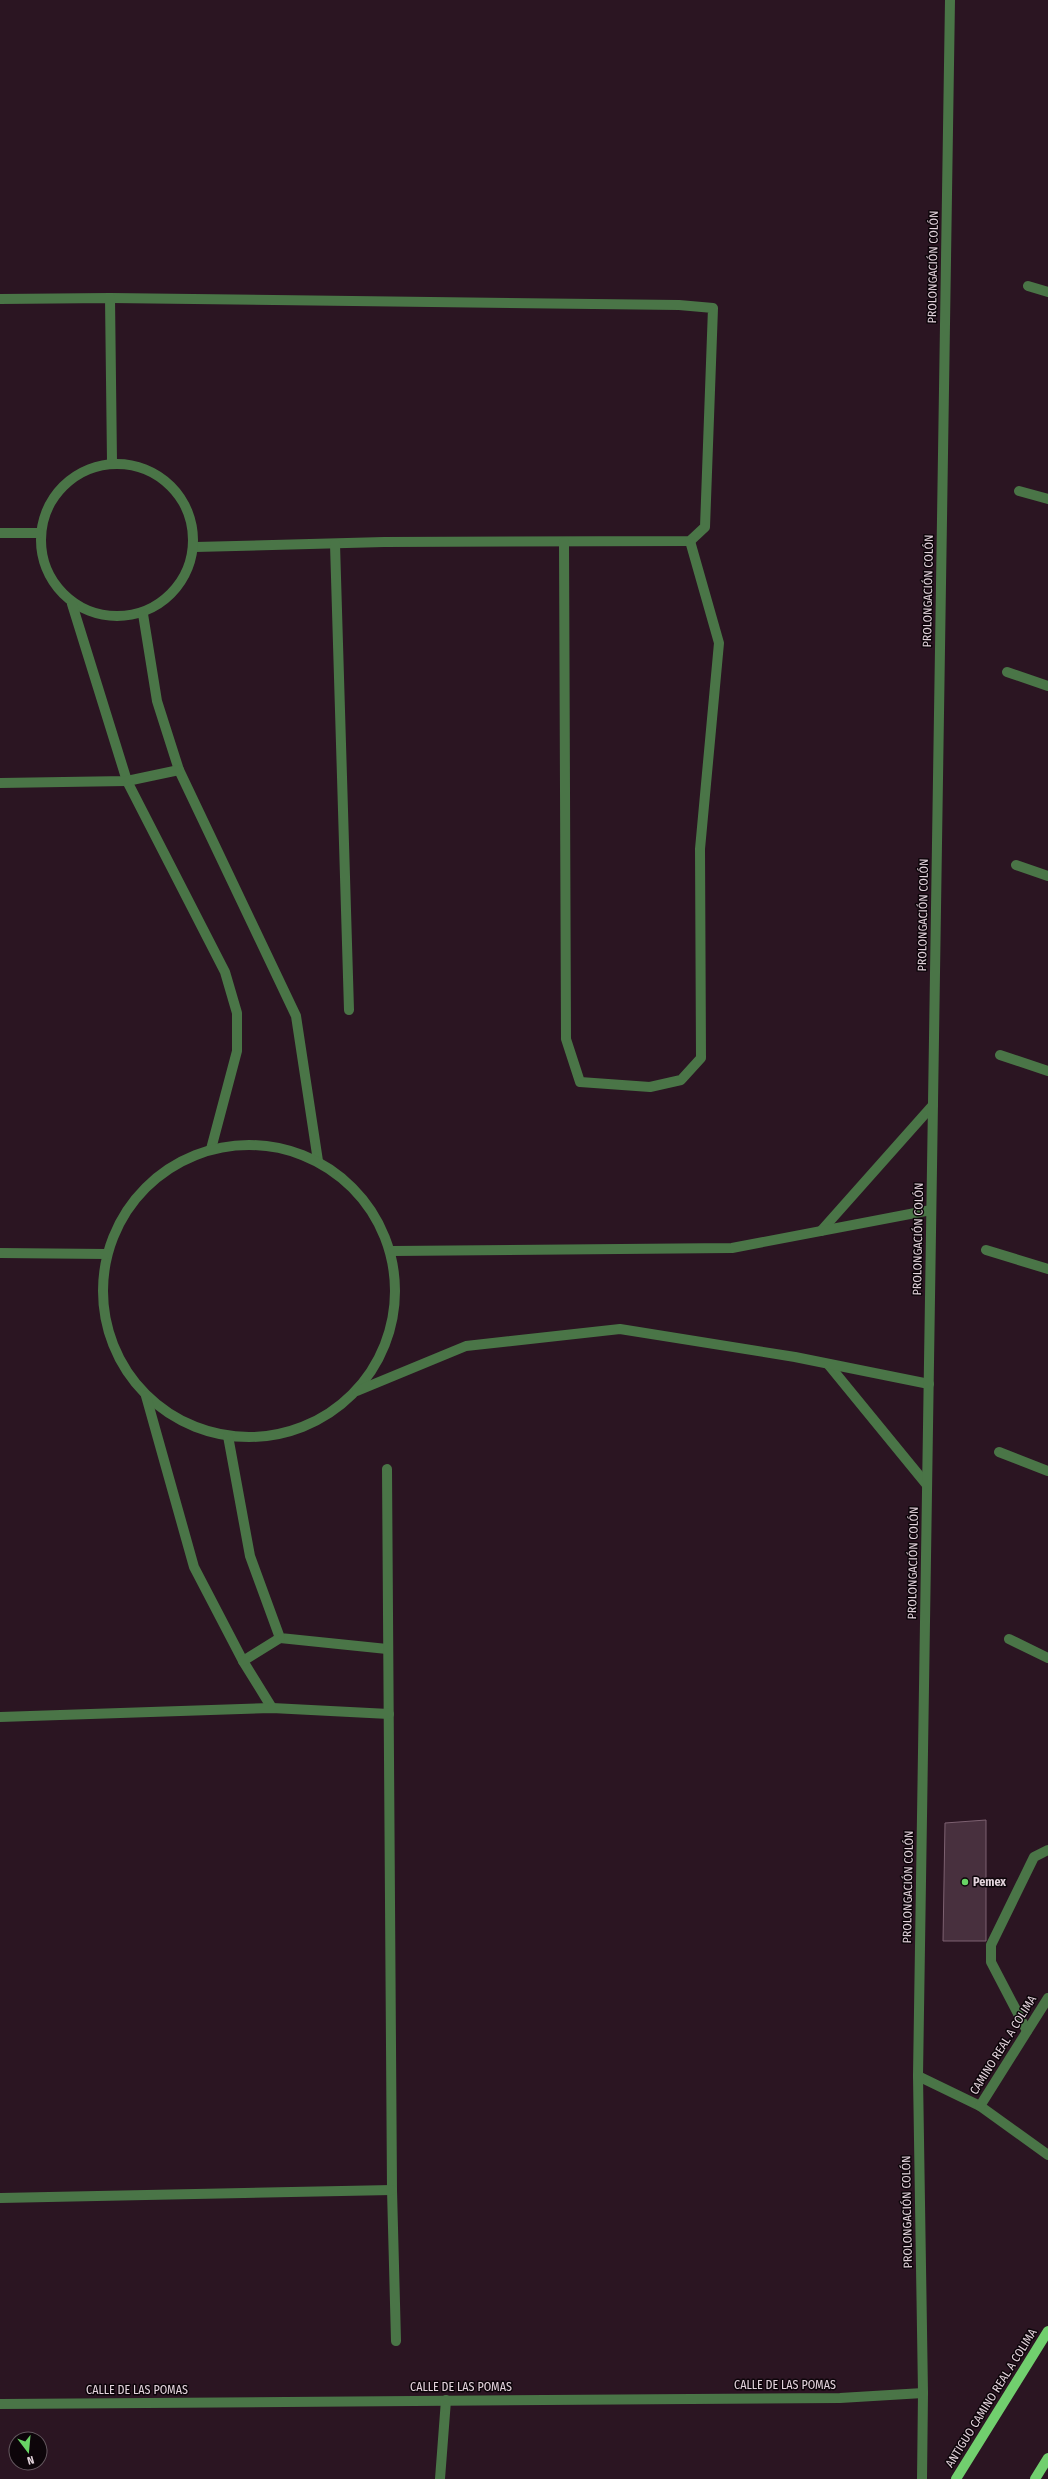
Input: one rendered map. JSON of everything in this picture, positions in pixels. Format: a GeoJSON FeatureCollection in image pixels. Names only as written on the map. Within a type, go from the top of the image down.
{"type":"FeatureCollection","features":[{"type":"Feature","properties":{"kind":"main road","name":"ANTIGUO CAMINO REAL A COLIMA"},"geometry":{"type":"LineString","coordinates":[[956,2479],[1048,2331]]}},
{"type":"Feature","properties":{"kind":"main road"},"geometry":{"type":"LineString","coordinates":[[1035,2479],[1048,2458]]}},
{"type":"Feature","properties":{"kind":"street","name":"PROLONGACIÓN COLÓN"},"geometry":{"type":"LineString","coordinates":[[922,2479],[923,2393],[918,2076],[950,0]]}},
{"type":"Feature","properties":{"kind":"street"},"geometry":{"type":"LineString","coordinates":[[1028,286],[1048,292]]}},
{"type":"Feature","properties":{"kind":"street"},"geometry":{"type":"LineString","coordinates":[[110,298],[112,462]]}},
{"type":"Feature","properties":{"kind":"street"},"geometry":{"type":"LineString","coordinates":[[0,299],[110,298],[679,305],[713,308],[706,527],[690,541],[334,544],[195,547]]}},
{"type":"Feature","properties":{"kind":"street"},"geometry":{"type":"LineString","coordinates":[[72,604],[106,617],[143,614],[179,588],[195,547],[187,503],[155,472],[112,462],[62,484],[39,533],[46,573],[72,604],[127,781],[226,972],[237,1014],[237,1051],[211,1149]]}},
{"type":"Feature","properties":{"kind":"street"},"geometry":{"type":"LineString","coordinates":[[1019,491],[1048,499]]}},
{"type":"Feature","properties":{"kind":"street"},"geometry":{"type":"LineString","coordinates":[[0,533],[39,533]]}},
{"type":"Feature","properties":{"kind":"street"},"geometry":{"type":"LineString","coordinates":[[564,542],[566,1039],[580,1082],[650,1088],[681,1080],[701,1058],[700,849],[719,643],[690,541]]}},
{"type":"Feature","properties":{"kind":"street"},"geometry":{"type":"LineString","coordinates":[[334,544],[350,1010]]}},
{"type":"Feature","properties":{"kind":"street"},"geometry":{"type":"LineString","coordinates":[[143,614],[157,700],[179,770],[296,1016],[318,1161]]}},
{"type":"Feature","properties":{"kind":"street"},"geometry":{"type":"LineString","coordinates":[[1007,672],[1048,686]]}},
{"type":"Feature","properties":{"kind":"street"},"geometry":{"type":"LineString","coordinates":[[0,783],[127,781],[179,770]]}},
{"type":"Feature","properties":{"kind":"street"},"geometry":{"type":"LineString","coordinates":[[1016,865],[1048,876]]}},
{"type":"Feature","properties":{"kind":"street"},"geometry":{"type":"LineString","coordinates":[[1000,1055],[1048,1071]]}},
{"type":"Feature","properties":{"kind":"street"},"geometry":{"type":"LineString","coordinates":[[821,1232],[933,1105]]}},
{"type":"Feature","properties":{"kind":"street"},"geometry":{"type":"LineString","coordinates":[[358,1391],[385,1349],[397,1301],[392,1251],[376,1215],[351,1184],[318,1161],[284,1148],[247,1144],[211,1149],[176,1164],[145,1187],[122,1218],[107,1254],[102,1292],[107,1330],[122,1366],[146,1396],[184,1423],[228,1436],[275,1435],[320,1420],[358,1391],[466,1346],[620,1329],[828,1364],[929,1384]]}},
{"type":"Feature","properties":{"kind":"street"},"geometry":{"type":"LineString","coordinates":[[392,1251],[732,1248],[931,1210]]}},
{"type":"Feature","properties":{"kind":"street"},"geometry":{"type":"LineString","coordinates":[[986,1250],[1048,1269]]}},
{"type":"Feature","properties":{"kind":"street"},"geometry":{"type":"LineString","coordinates":[[0,1253],[107,1254]]}},
{"type":"Feature","properties":{"kind":"street"},"geometry":{"type":"LineString","coordinates":[[828,1364],[927,1485]]}},
{"type":"Feature","properties":{"kind":"street"},"geometry":{"type":"LineString","coordinates":[[146,1396],[194,1567],[242,1661],[272,1708]]}},
{"type":"Feature","properties":{"kind":"street"},"geometry":{"type":"LineString","coordinates":[[228,1436],[250,1556],[280,1638]]}},
{"type":"Feature","properties":{"kind":"street"},"geometry":{"type":"LineString","coordinates":[[999,1452],[1048,1471]]}},
{"type":"Feature","properties":{"kind":"street"},"geometry":{"type":"LineString","coordinates":[[387,1469],[392,2190],[396,2341]]}},
{"type":"Feature","properties":{"kind":"street"},"geometry":{"type":"LineString","coordinates":[[242,1661],[280,1638],[388,1649]]}},
{"type":"Feature","properties":{"kind":"street"},"geometry":{"type":"LineString","coordinates":[[1009,1639],[1048,1658]]}},
{"type":"Feature","properties":{"kind":"street"},"geometry":{"type":"LineString","coordinates":[[0,1717],[272,1708],[389,1714]]}},
{"type":"Feature","properties":{"kind":"street"},"geometry":{"type":"LineString","coordinates":[[1027,2031],[991,1962],[991,1945],[1034,1857],[1048,1850]]}},
{"type":"Feature","properties":{"kind":"street","name":"CAMINO REAL A COLIMA"},"geometry":{"type":"LineString","coordinates":[[980,2106],[1048,1998]]}},
{"type":"Feature","properties":{"kind":"street"},"geometry":{"type":"LineString","coordinates":[[918,2076],[980,2106],[1048,2155]]}},
{"type":"Feature","properties":{"kind":"street"},"geometry":{"type":"LineString","coordinates":[[0,2198],[392,2190]]}},
{"type":"Feature","properties":{"kind":"street","name":"CALLE DE LAS POMAS"},"geometry":{"type":"LineString","coordinates":[[0,2404],[840,2398],[923,2393]]}},
{"type":"Feature","properties":{"kind":"street"},"geometry":{"type":"LineString","coordinates":[[440,2479],[446,2400]]}},
{"type":"Feature","properties":{"kind":"building","name":"Pemex"},"geometry":{"type":"Polygon","coordinates":[[[986,1820],[986,1941],[943,1941],[945,1823],[986,1820]]]}},
{"type":"Feature","properties":{"kind":"place","name":"Pemex"},"geometry":{"type":"Point","coordinates":[965,1882]}}]}
